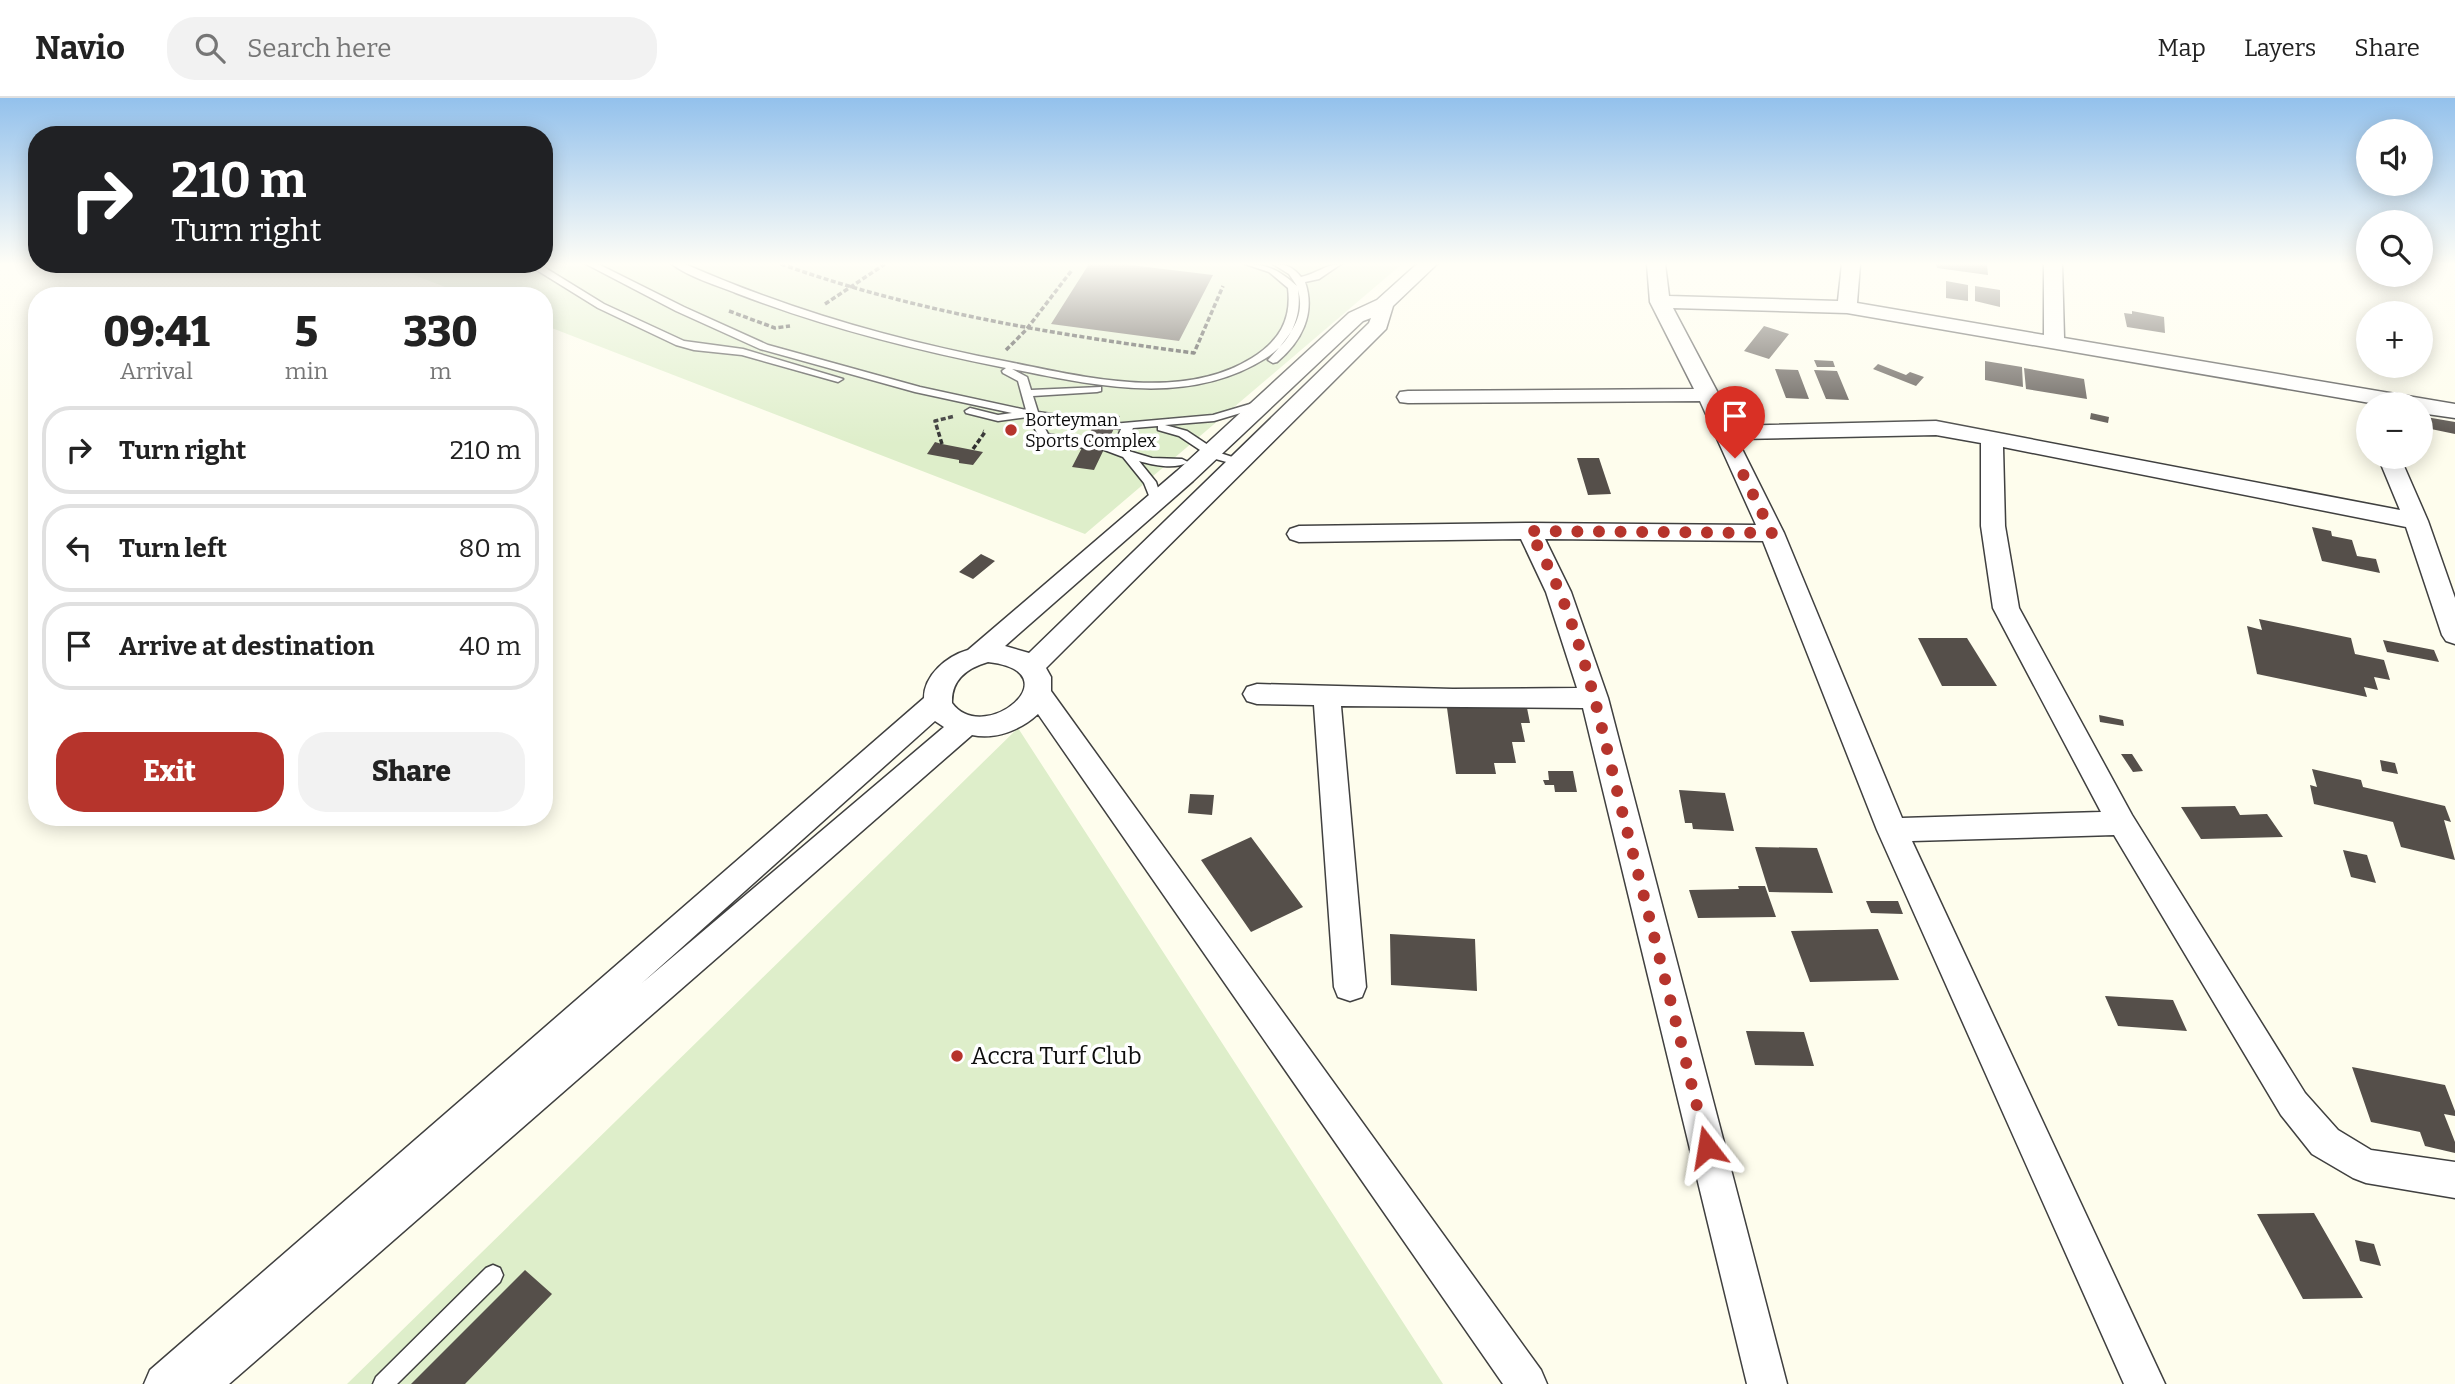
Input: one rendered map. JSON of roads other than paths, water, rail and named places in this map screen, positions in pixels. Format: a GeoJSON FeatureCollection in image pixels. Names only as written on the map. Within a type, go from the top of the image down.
{"type":"FeatureCollection","features":[{"type":"Feature","properties":{"kind":"street"},"geometry":{"type":"LineString","coordinates":[[1349,324],[1210,453],[978,654],[963,660],[941,679],[937,690],[938,702],[945,713],[966,724],[981,726],[1011,721],[1024,714],[1036,680],[1241,463],[1379,324]]}},
{"type":"Feature","properties":{"kind":"street"},"geometry":{"type":"LineString","coordinates":[[1671,324],[1708,395],[1723,433],[1772,533],[1892,830],[2144,1384]]}},
{"type":"Feature","properties":{"kind":"street"},"geometry":{"type":"LineString","coordinates":[[1951,324],[2054,341],[2356,400]]}},
{"type":"Feature","properties":{"kind":"street"},"geometry":{"type":"LineString","coordinates":[[2054,324],[2054,341]]}},
{"type":"Feature","properties":{"kind":"street"},"geometry":{"type":"LineString","coordinates":[[1408,397],[1708,395]]}},
{"type":"Feature","properties":{"kind":"street"},"geometry":{"type":"LineString","coordinates":[[2433,408],[2455,411]]}},
{"type":"Feature","properties":{"kind":"street"},"geometry":{"type":"LineString","coordinates":[[1723,433],[1937,428],[2416,521]]}},
{"type":"Feature","properties":{"kind":"street"},"geometry":{"type":"LineString","coordinates":[[1992,438],[1993,526],[2006,608],[2122,822],[2293,1104],[2325,1142],[2366,1166],[2455,1180]]}},
{"type":"Feature","properties":{"kind":"street"},"geometry":{"type":"LineString","coordinates":[[2394,469],[2416,521],[2455,635]]}},
{"type":"Feature","properties":{"kind":"street"},"geometry":{"type":"LineString","coordinates":[[1299,534],[1529,531],[1772,533]]}},
{"type":"Feature","properties":{"kind":"street"},"geometry":{"type":"LineString","coordinates":[[1529,531],[1544,556],[1568,613],[1594,698],[1768,1384]]}},
{"type":"Feature","properties":{"kind":"street"},"geometry":{"type":"LineString","coordinates":[[978,654],[1009,654],[1036,680],[1527,1384]]}},
{"type":"Feature","properties":{"kind":"street"},"geometry":{"type":"LineString","coordinates":[[1257,694],[1594,698]]}},
{"type":"Feature","properties":{"kind":"street"},"geometry":{"type":"LineString","coordinates":[[1327,696],[1350,987]]}},
{"type":"Feature","properties":{"kind":"street"},"geometry":{"type":"LineString","coordinates":[[164,1384],[938,702]]}},
{"type":"Feature","properties":{"kind":"street"},"geometry":{"type":"LineString","coordinates":[[199,1384],[966,724]]}},
{"type":"Feature","properties":{"kind":"street"},"geometry":{"type":"LineString","coordinates":[[1892,830],[2122,822]]}},
{"type":"Feature","properties":{"kind":"lane"},"geometry":{"type":"LineString","coordinates":[[639,324],[695,348],[731,350],[998,418],[1034,415],[1081,388],[1185,390],[1217,384],[1264,367],[1281,354],[1298,334],[1300,324]]}},
{"type":"Feature","properties":{"kind":"lane"},"geometry":{"type":"LineString","coordinates":[[713,324],[791,355],[882,381],[1034,415]]}},
{"type":"Feature","properties":{"kind":"lane"},"geometry":{"type":"LineString","coordinates":[[816,324],[904,350],[1013,372],[1023,379],[1039,430],[1044,436],[1084,445]]}},
{"type":"Feature","properties":{"kind":"lane"},"geometry":{"type":"LineString","coordinates":[[833,324],[901,343],[1037,372],[1110,383],[1161,385],[1219,376],[1262,358],[1282,340],[1291,324]]}},
{"type":"Feature","properties":{"kind":"lane"},"geometry":{"type":"LineString","coordinates":[[731,350],[748,340]]}},
{"type":"Feature","properties":{"kind":"lane"},"geometry":{"type":"LineString","coordinates":[[1037,372],[1053,405]]}},
{"type":"Feature","properties":{"kind":"lane"},"geometry":{"type":"LineString","coordinates":[[1028,393],[1095,423]]}},
{"type":"Feature","properties":{"kind":"lane"},"geometry":{"type":"LineString","coordinates":[[1116,452],[1122,426],[1214,418],[1265,403]]}},
{"type":"Feature","properties":{"kind":"lane"},"geometry":{"type":"LineString","coordinates":[[1147,425],[1177,430],[1194,438],[1210,453],[1241,463]]}},
{"type":"Feature","properties":{"kind":"lane"},"geometry":{"type":"LineString","coordinates":[[1116,452],[1152,461],[1182,461]]}},
{"type":"Feature","properties":{"kind":"lane"},"geometry":{"type":"LineString","coordinates":[[1116,452],[1150,482],[1156,500]]}},
{"type":"Feature","properties":{"kind":"lane"},"geometry":{"type":"LineString","coordinates":[[383,1384],[493,1275]]}},
{"type":"Feature","properties":{"kind":"place","name":"Borteyman Sports Complex"},"geometry":{"type":"Point","coordinates":[1011,430]}},
{"type":"Feature","properties":{"kind":"place","name":"Accra Turf Club"},"geometry":{"type":"Point","coordinates":[957,1056]}}]}
